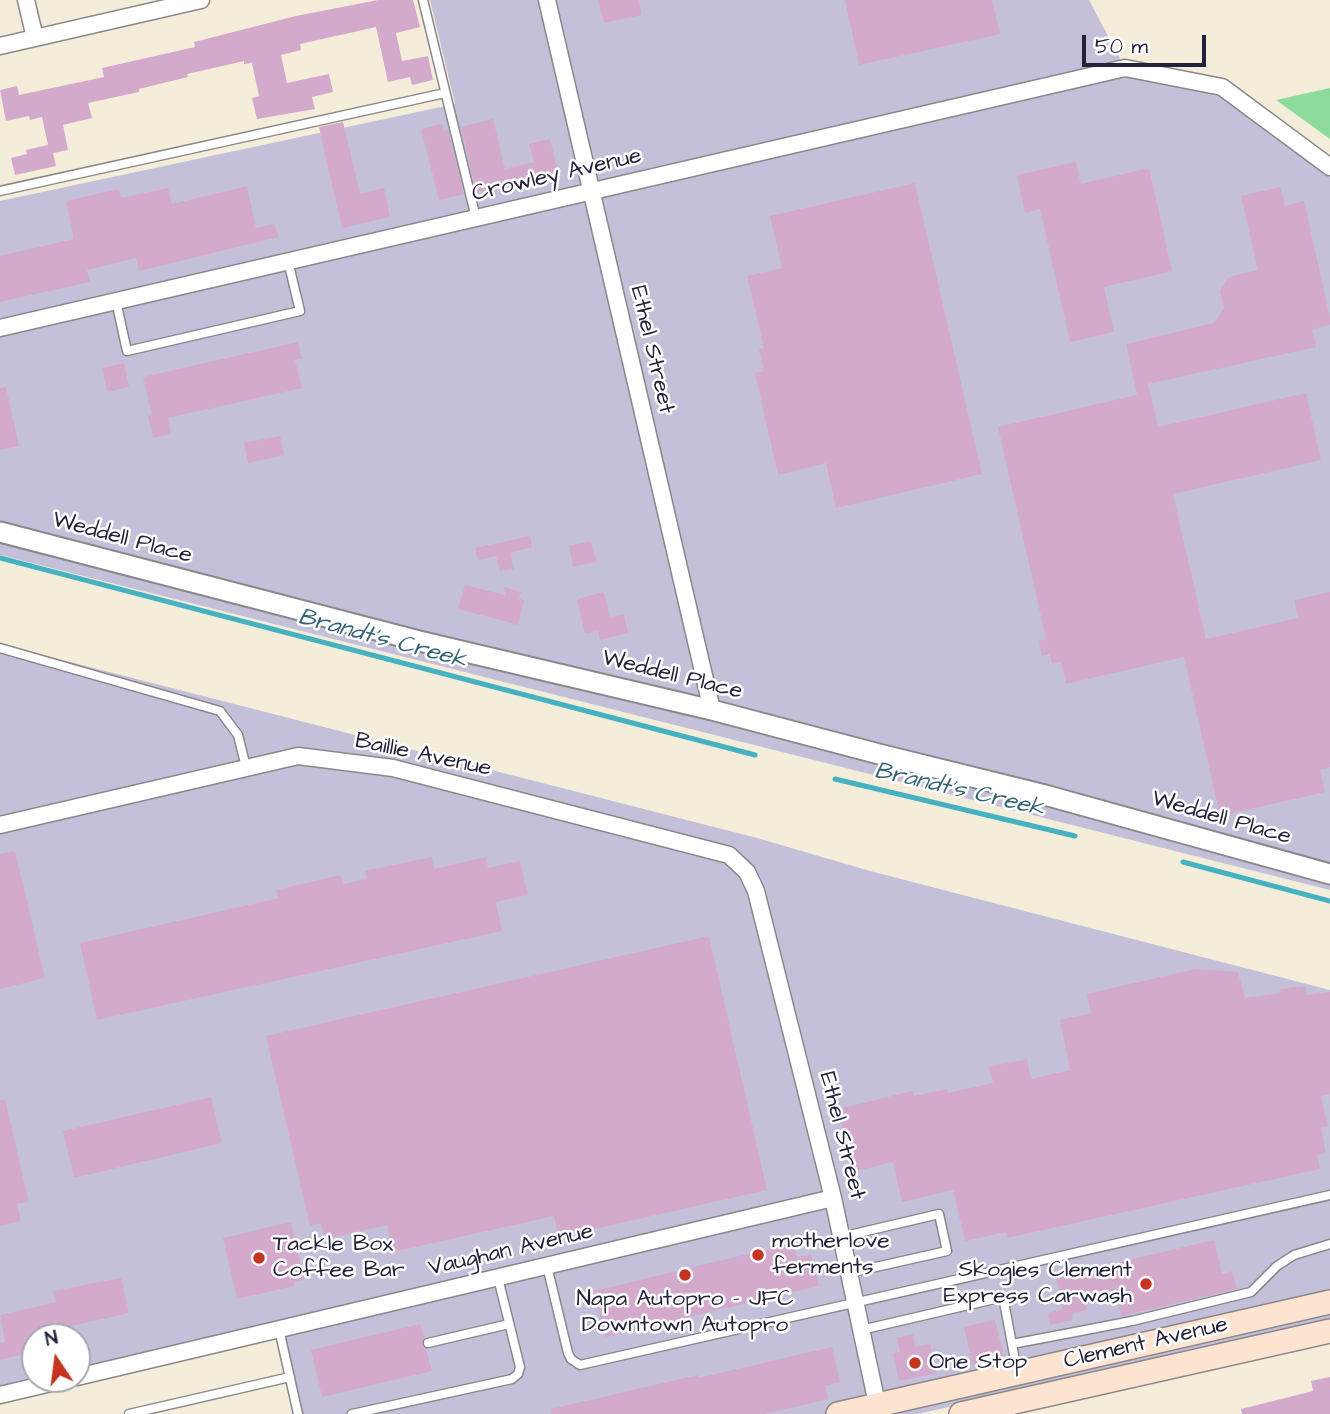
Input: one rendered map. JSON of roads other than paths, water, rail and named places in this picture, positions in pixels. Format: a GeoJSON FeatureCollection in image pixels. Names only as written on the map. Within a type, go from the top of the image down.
{"type":"FeatureCollection","features":[{"type":"Feature","properties":{"kind":"main road","name":"Clement Avenue"},"geometry":{"type":"LineString","coordinates":[[838,1414],[878,1409],[1017,1373],[1330,1301]]}},
{"type":"Feature","properties":{"kind":"main road","name":"Clement Avenue"},"geometry":{"type":"LineString","coordinates":[[961,1414],[999,1410],[1330,1331]]}},
{"type":"Feature","properties":{"kind":"street"},"geometry":{"type":"LineString","coordinates":[[26,0],[35,38]]}},
{"type":"Feature","properties":{"kind":"street"},"geometry":{"type":"LineString","coordinates":[[0,46],[151,6],[201,0]]}},
{"type":"Feature","properties":{"kind":"street","name":"Ethel Street"},"geometry":{"type":"LineString","coordinates":[[547,0],[712,709]]}},
{"type":"Feature","properties":{"kind":"street","name":"Crowley Avenue"},"geometry":{"type":"LineString","coordinates":[[0,328],[1125,68],[1223,88],[1330,167]]}},
{"type":"Feature","properties":{"kind":"street","name":"Weddell Place"},"geometry":{"type":"LineString","coordinates":[[0,532],[419,641],[712,709],[1045,795],[1330,874]]}},
{"type":"Feature","properties":{"kind":"street","name":"Baillie Avenue"},"geometry":{"type":"LineString","coordinates":[[0,825],[298,756],[393,768],[729,855],[747,872]]}},
{"type":"Feature","properties":{"kind":"street","name":"Ethel Street"},"geometry":{"type":"LineString","coordinates":[[747,872],[756,891],[833,1198],[878,1409]]}},
{"type":"Feature","properties":{"kind":"street","name":"Vaughan Avenue"},"geometry":{"type":"LineString","coordinates":[[91,1374],[833,1198]]}},
{"type":"Feature","properties":{"kind":"street"},"geometry":{"type":"LineString","coordinates":[[0,1395],[21,1390]]}},
{"type":"Feature","properties":{"kind":"lane"},"geometry":{"type":"LineString","coordinates":[[423,0],[476,218]]}},
{"type":"Feature","properties":{"kind":"lane"},"geometry":{"type":"LineString","coordinates":[[0,191],[445,93]]}},
{"type":"Feature","properties":{"kind":"lane"},"geometry":{"type":"LineString","coordinates":[[116,301],[127,351],[300,312],[288,261]]}},
{"type":"Feature","properties":{"kind":"lane"},"geometry":{"type":"LineString","coordinates":[[0,648],[220,711],[238,735],[246,767]]}},
{"type":"Feature","properties":{"kind":"lane"},"geometry":{"type":"LineString","coordinates":[[547,1266],[570,1359],[580,1364],[1330,1195]]}},
{"type":"Feature","properties":{"kind":"lane"},"geometry":{"type":"LineString","coordinates":[[841,1237],[939,1214],[947,1251],[849,1273]]}},
{"type":"Feature","properties":{"kind":"lane"},"geometry":{"type":"LineString","coordinates":[[1012,1344],[1132,1321],[1251,1292],[1277,1266],[1294,1255],[1330,1244]]}},
{"type":"Feature","properties":{"kind":"lane"},"geometry":{"type":"LineString","coordinates":[[352,1414],[512,1379],[518,1374],[520,1367],[498,1278]]}},
{"type":"Feature","properties":{"kind":"lane"},"geometry":{"type":"LineString","coordinates":[[861,1330],[1003,1297],[1017,1373]]}},
{"type":"Feature","properties":{"kind":"lane"},"geometry":{"type":"LineString","coordinates":[[428,1343],[509,1324]]}},
{"type":"Feature","properties":{"kind":"lane"},"geometry":{"type":"LineString","coordinates":[[279,1329],[298,1414]]}},
{"type":"Feature","properties":{"kind":"lane"},"geometry":{"type":"LineString","coordinates":[[129,1414],[290,1377]]}},
{"type":"Feature","properties":{"kind":"waterway","name":"Brandt's Creek"},"geometry":{"type":"LineString","coordinates":[[0,558],[755,755]]}},
{"type":"Feature","properties":{"kind":"waterway","name":"Brandt's Creek"},"geometry":{"type":"LineString","coordinates":[[835,779],[1075,836]]}},
{"type":"Feature","properties":{"kind":"waterway","name":"Brandt's Creek"},"geometry":{"type":"LineString","coordinates":[[1183,862],[1330,901]]}},
{"type":"Feature","properties":{"kind":"place","name":"motherlove ferments"},"geometry":{"type":"Point","coordinates":[758,1255]}},
{"type":"Feature","properties":{"kind":"place","name":"Tackle Box Coffee Bar"},"geometry":{"type":"Point","coordinates":[259,1258]}},
{"type":"Feature","properties":{"kind":"place","name":"Napa Autopro - JFC Downtown Autopro"},"geometry":{"type":"Point","coordinates":[685,1275]}},
{"type":"Feature","properties":{"kind":"place","name":"Skogies Clement Express Carwash"},"geometry":{"type":"Point","coordinates":[1146,1284]}},
{"type":"Feature","properties":{"kind":"place","name":"One Stop"},"geometry":{"type":"Point","coordinates":[915,1363]}}]}
